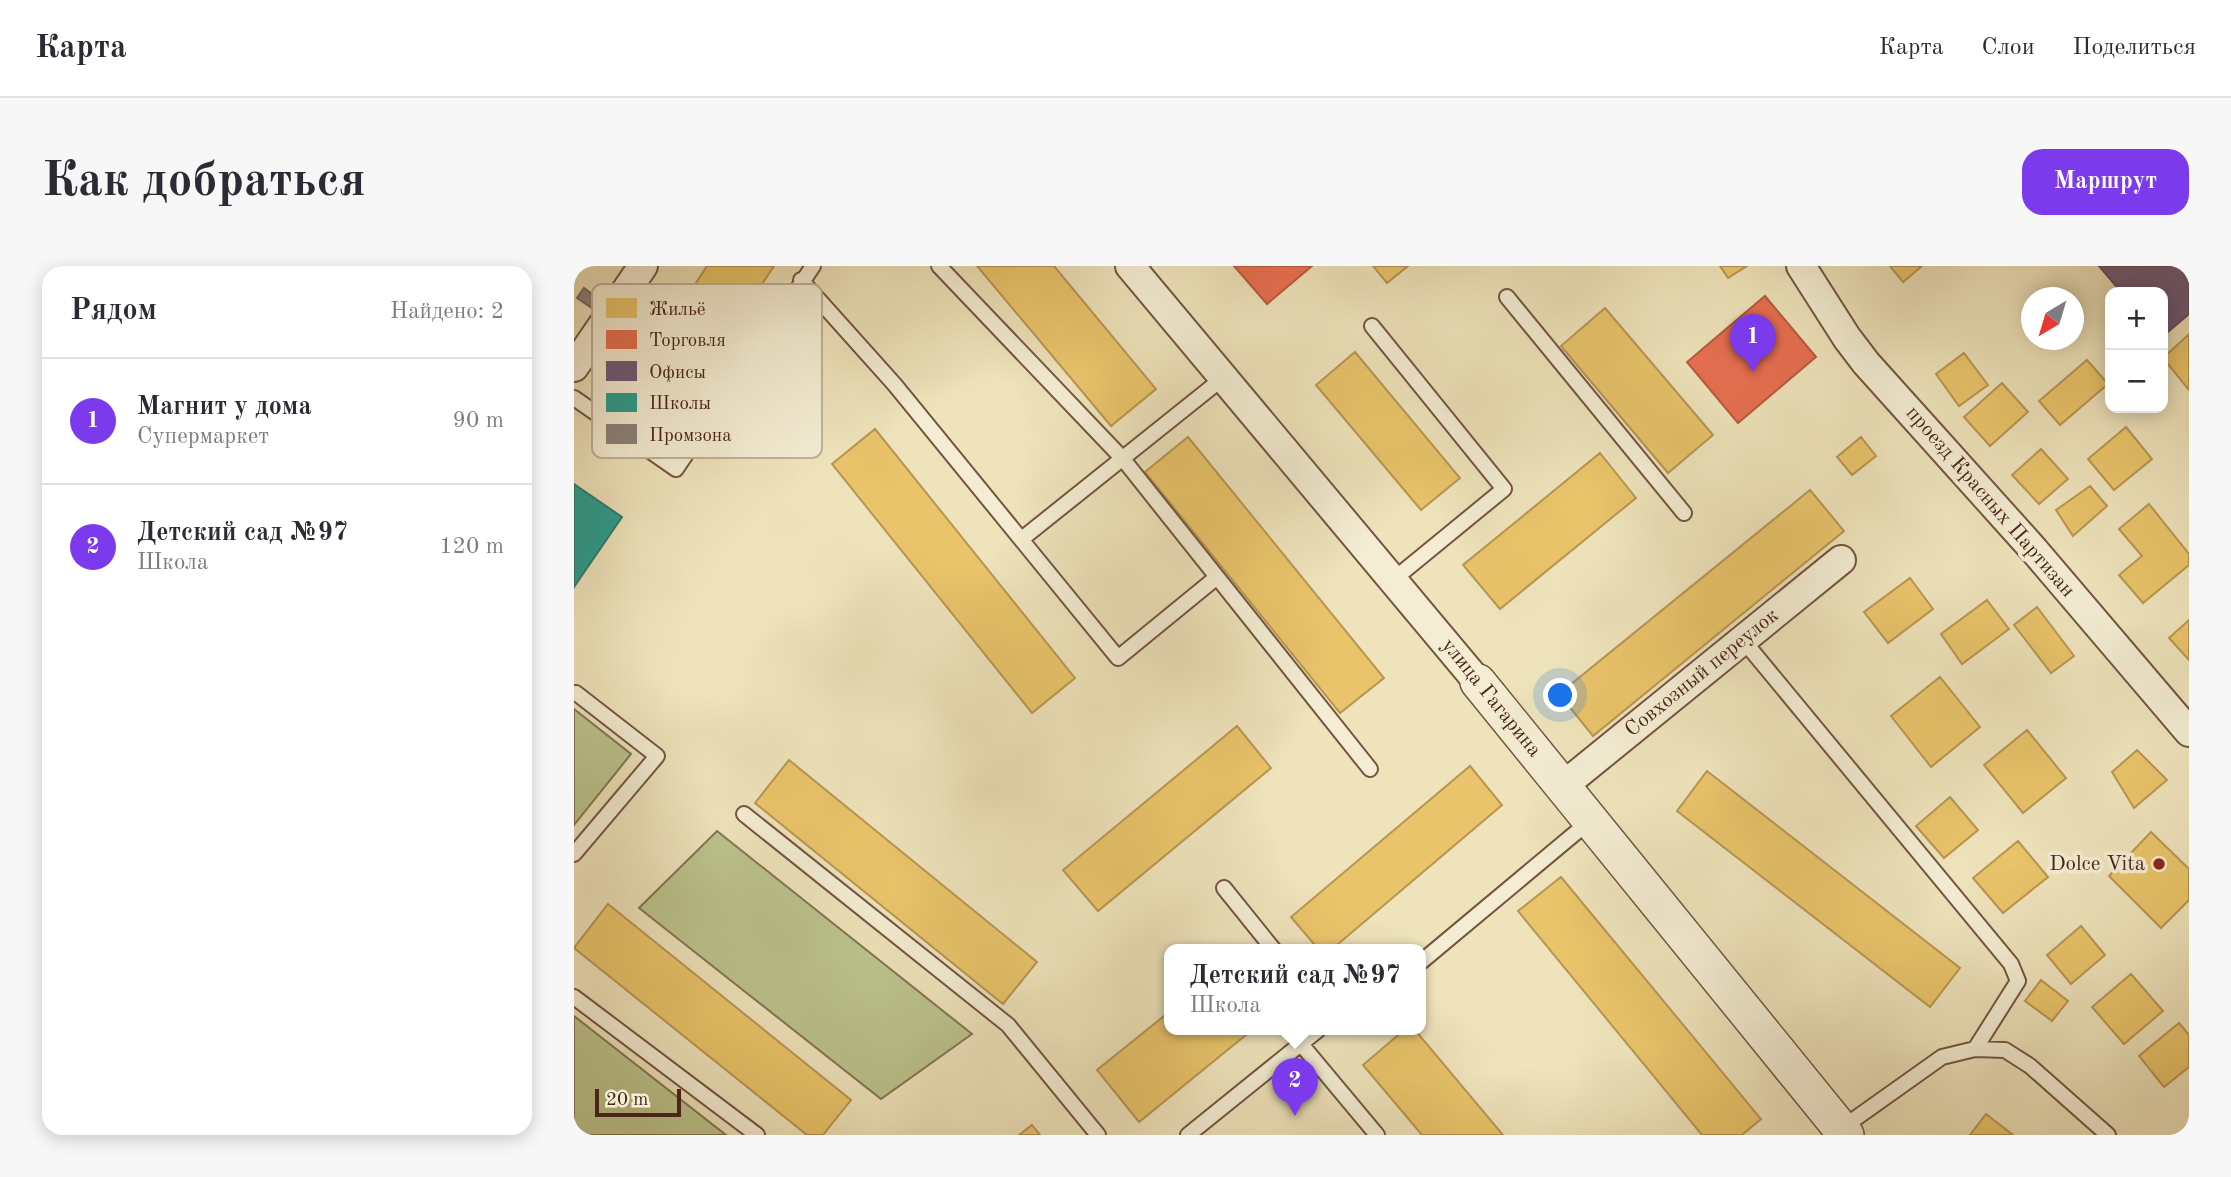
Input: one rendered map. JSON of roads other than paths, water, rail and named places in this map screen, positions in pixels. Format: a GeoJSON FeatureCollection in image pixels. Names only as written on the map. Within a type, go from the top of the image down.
{"type":"FeatureCollection","features":[{"type":"Feature","properties":{"kind":"street"},"geometry":{"type":"LineString","coordinates":[[631,284],[643,266]]}},
{"type":"Feature","properties":{"kind":"street","name":"улица Гагарина"},"geometry":{"type":"LineString","coordinates":[[1130,266],[1478,682],[1840,1133]]}},
{"type":"Feature","properties":{"kind":"street","name":"проезд Красных Партизан"},"geometry":{"type":"LineString","coordinates":[[1801,266],[1866,363],[2034,550],[2189,732]]}},
{"type":"Feature","properties":{"kind":"street"},"geometry":{"type":"LineString","coordinates":[[574,368],[592,341]]}},
{"type":"Feature","properties":{"kind":"street","name":"Совхозный переулок"},"geometry":{"type":"LineString","coordinates":[[1563,786],[1842,560]]}},
{"type":"Feature","properties":{"kind":"lane"},"geometry":{"type":"LineString","coordinates":[[798,284],[813,266]]}},
{"type":"Feature","properties":{"kind":"lane"},"geometry":{"type":"LineString","coordinates":[[939,266],[1123,459],[1370,769]]}},
{"type":"Feature","properties":{"kind":"lane"},"geometry":{"type":"LineString","coordinates":[[801,280],[805,284]]}},
{"type":"Feature","properties":{"kind":"lane"},"geometry":{"type":"LineString","coordinates":[[1507,297],[1684,513]]}},
{"type":"Feature","properties":{"kind":"lane"},"geometry":{"type":"LineString","coordinates":[[822,303],[895,385],[1118,657],[1217,577]]}},
{"type":"Feature","properties":{"kind":"lane"},"geometry":{"type":"LineString","coordinates":[[1372,326],[1504,489],[1393,580]]}},
{"type":"Feature","properties":{"kind":"lane"},"geometry":{"type":"LineString","coordinates":[[1023,538],[1223,378]]}},
{"type":"Feature","properties":{"kind":"lane"},"geometry":{"type":"LineString","coordinates":[[574,398],[592,411]]}},
{"type":"Feature","properties":{"kind":"lane"},"geometry":{"type":"LineString","coordinates":[[660,458],[676,469],[683,458]]}},
{"type":"Feature","properties":{"kind":"lane"},"geometry":{"type":"LineString","coordinates":[[1743,640],[2011,964],[2018,981],[1975,1049]]}},
{"type":"Feature","properties":{"kind":"lane"},"geometry":{"type":"LineString","coordinates":[[574,854],[657,756],[576,693]]}},
{"type":"Feature","properties":{"kind":"lane"},"geometry":{"type":"LineString","coordinates":[[744,814],[1008,1025],[1098,1135]]}},
{"type":"Feature","properties":{"kind":"lane"},"geometry":{"type":"LineString","coordinates":[[1426,958],[1591,820]]}},
{"type":"Feature","properties":{"kind":"lane"},"geometry":{"type":"LineString","coordinates":[[1224,888],[1269,944]]}},
{"type":"Feature","properties":{"kind":"lane"},"geometry":{"type":"LineString","coordinates":[[574,997],[757,1135]]}},
{"type":"Feature","properties":{"kind":"lane"},"geometry":{"type":"LineString","coordinates":[[1188,1135],[1312,1035]]}},
{"type":"Feature","properties":{"kind":"lane"},"geometry":{"type":"LineString","coordinates":[[1301,1044],[1377,1135]]}},
{"type":"Feature","properties":{"kind":"lane"},"geometry":{"type":"LineString","coordinates":[[1840,1133],[1942,1057],[1975,1049],[2005,1050],[2031,1066],[2108,1135]]}},
{"type":"Feature","properties":{"kind":"place","name":"Магнит у дома"},"geometry":{"type":"Point","coordinates":[1753,372]}},
{"type":"Feature","properties":{"kind":"place","name":"Dolce Vita"},"geometry":{"type":"Point","coordinates":[2159,864]}},
{"type":"Feature","properties":{"kind":"place","name":"Детский сад №97"},"geometry":{"type":"Point","coordinates":[1295,1116]}}]}
